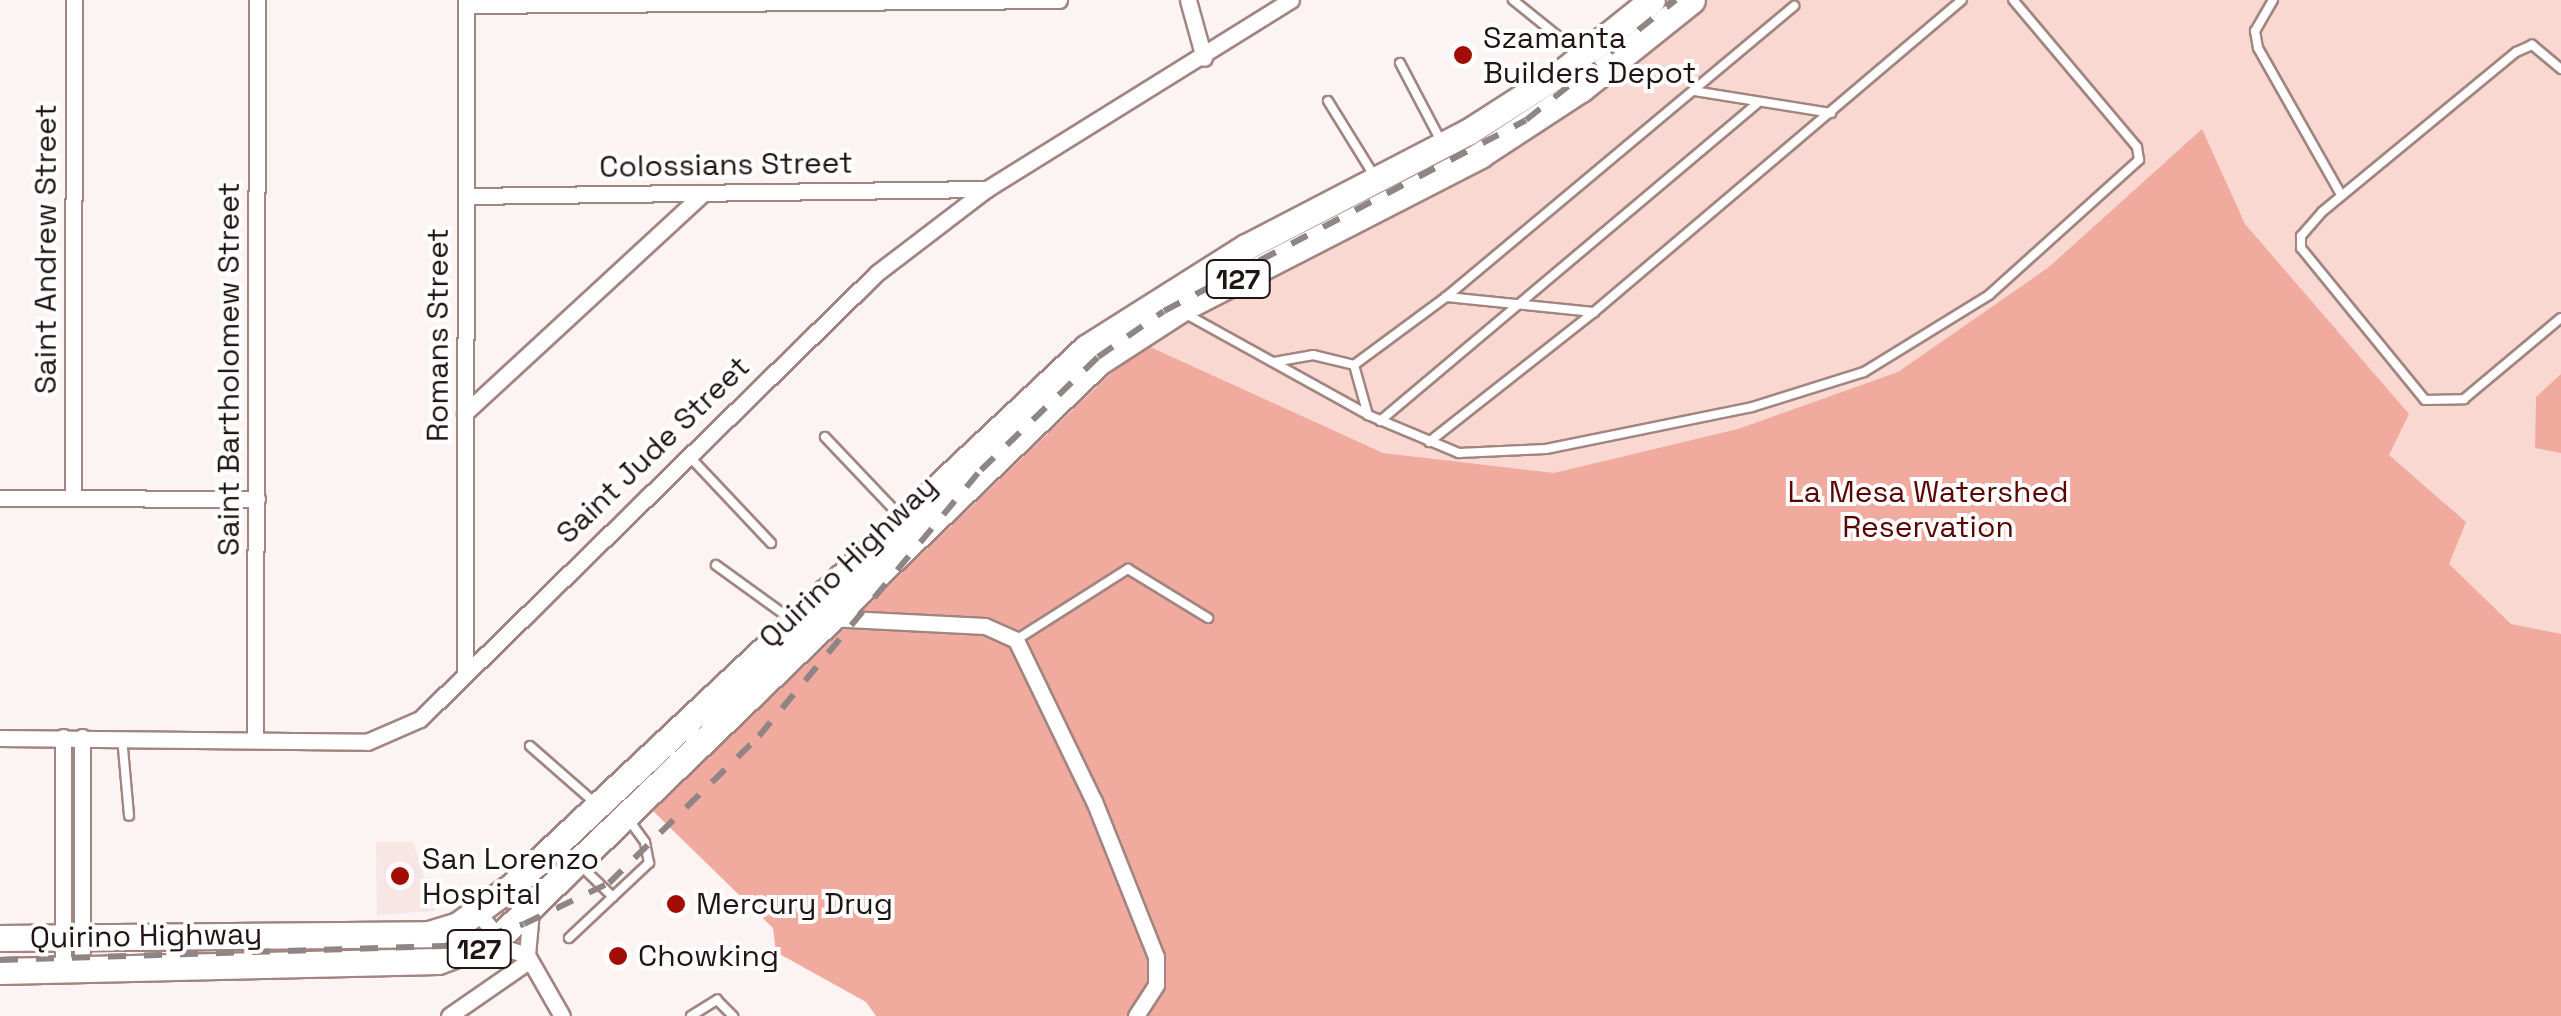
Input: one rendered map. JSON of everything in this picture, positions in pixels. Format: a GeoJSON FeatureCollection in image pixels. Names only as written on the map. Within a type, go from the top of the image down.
{"type":"FeatureCollection","features":[{"type":"Feature","properties":{"kind":"main road","name":"Quirino Highway"},"geometry":{"type":"LineString","coordinates":[[0,938],[430,934],[478,914],[1171,303],[1376,179],[1443,145],[1592,48],[1651,0]]}},
{"type":"Feature","properties":{"kind":"main road","name":"Quirino Highway"},"geometry":{"type":"LineString","coordinates":[[0,971],[438,961],[497,939],[628,818],[903,520],[1086,348],[1171,303],[1480,155],[1581,89],[1692,0]]}},
{"type":"Feature","properties":{"kind":"street","name":"Saint Andrew Street"},"geometry":{"type":"LineString","coordinates":[[73,498],[74,0]]}},
{"type":"Feature","properties":{"kind":"street","name":"Saint Bartholomew Street"},"geometry":{"type":"LineString","coordinates":[[255,738],[257,0]]}},
{"type":"Feature","properties":{"kind":"street"},"geometry":{"type":"LineString","coordinates":[[466,2],[1059,0]]}},
{"type":"Feature","properties":{"kind":"street"},"geometry":{"type":"LineString","coordinates":[[1188,0],[1204,58]]}},
{"type":"Feature","properties":{"kind":"street","name":"Saint Jude Street"},"geometry":{"type":"LineString","coordinates":[[0,738],[367,742],[394,734],[420,719],[877,273],[987,189],[1204,58],[1291,0]]}},
{"type":"Feature","properties":{"kind":"street","name":"Romans Street"},"geometry":{"type":"LineString","coordinates":[[465,671],[466,2]]}},
{"type":"Feature","properties":{"kind":"street","name":"Colossians Street"},"geometry":{"type":"LineString","coordinates":[[466,196],[987,189]]}},
{"type":"Feature","properties":{"kind":"street"},"geometry":{"type":"LineString","coordinates":[[465,413],[704,193]]}},
{"type":"Feature","properties":{"kind":"street"},"geometry":{"type":"LineString","coordinates":[[0,498],[257,499]]}},
{"type":"Feature","properties":{"kind":"street"},"geometry":{"type":"LineString","coordinates":[[814,616],[985,626],[1016,640],[1094,802],[1156,957],[1156,986],[1136,1016]]}},
{"type":"Feature","properties":{"kind":"street"},"geometry":{"type":"LineString","coordinates":[[63,737],[73,970]]}},
{"type":"Feature","properties":{"kind":"street"},"geometry":{"type":"LineString","coordinates":[[72,937],[82,737]]}},
{"type":"Feature","properties":{"kind":"street"},"geometry":{"type":"LineString","coordinates":[[528,958],[531,911]]}},
{"type":"Feature","properties":{"kind":"street"},"geometry":{"type":"LineString","coordinates":[[478,914],[497,939],[528,958],[562,1016]]}},
{"type":"Feature","properties":{"kind":"street"},"geometry":{"type":"LineString","coordinates":[[449,1016],[528,958]]}},
{"type":"Feature","properties":{"kind":"lane"},"geometry":{"type":"LineString","coordinates":[[1512,0],[1579,53],[1592,48]]}},
{"type":"Feature","properties":{"kind":"lane"},"geometry":{"type":"LineString","coordinates":[[1428,442],[1594,312],[1962,0]]}},
{"type":"Feature","properties":{"kind":"lane"},"geometry":{"type":"LineString","coordinates":[[1171,303],[1368,415],[1459,453],[1546,449],[1752,407],[1864,372],[1990,295],[2139,160],[2137,147],[2013,0]]}},
{"type":"Feature","properties":{"kind":"lane"},"geometry":{"type":"LineString","coordinates":[[2273,0],[2255,31],[2258,48],[2342,195]]}},
{"type":"Feature","properties":{"kind":"lane"},"geometry":{"type":"LineString","coordinates":[[1354,365],[1446,297],[1794,6]]}},
{"type":"Feature","properties":{"kind":"lane"},"geometry":{"type":"LineString","coordinates":[[2561,69],[2532,45],[2516,52],[2342,195],[2301,236],[2301,248],[2425,400],[2464,398],[2561,318]]}},
{"type":"Feature","properties":{"kind":"lane"},"geometry":{"type":"LineString","coordinates":[[1400,63],[1443,145]]}},
{"type":"Feature","properties":{"kind":"lane"},"geometry":{"type":"LineString","coordinates":[[1694,91],[1831,114]]}},
{"type":"Feature","properties":{"kind":"lane"},"geometry":{"type":"LineString","coordinates":[[1328,101],[1376,179]]}},
{"type":"Feature","properties":{"kind":"lane"},"geometry":{"type":"LineString","coordinates":[[1380,421],[1757,104]]}},
{"type":"Feature","properties":{"kind":"lane"},"geometry":{"type":"LineString","coordinates":[[1446,297],[1594,312]]}},
{"type":"Feature","properties":{"kind":"lane"},"geometry":{"type":"LineString","coordinates":[[1272,363],[1314,355],[1354,365]]}},
{"type":"Feature","properties":{"kind":"lane"},"geometry":{"type":"LineString","coordinates":[[1354,365],[1368,415]]}},
{"type":"Feature","properties":{"kind":"lane"},"geometry":{"type":"LineString","coordinates":[[825,436],[903,520]]}},
{"type":"Feature","properties":{"kind":"lane"},"geometry":{"type":"LineString","coordinates":[[688,455],[771,543]]}},
{"type":"Feature","properties":{"kind":"lane"},"geometry":{"type":"LineString","coordinates":[[716,565],[814,616]]}},
{"type":"Feature","properties":{"kind":"lane"},"geometry":{"type":"LineString","coordinates":[[1016,640],[1128,569],[1208,618]]}},
{"type":"Feature","properties":{"kind":"lane"},"geometry":{"type":"LineString","coordinates":[[122,737],[130,816]]}},
{"type":"Feature","properties":{"kind":"lane"},"geometry":{"type":"LineString","coordinates":[[530,746],[598,806]]}},
{"type":"Feature","properties":{"kind":"lane"},"geometry":{"type":"LineString","coordinates":[[569,938],[649,864],[645,842],[628,818]]}},
{"type":"Feature","properties":{"kind":"lane"},"geometry":{"type":"LineString","coordinates":[[580,865],[613,897]]}},
{"type":"Feature","properties":{"kind":"lane"},"geometry":{"type":"LineString","coordinates":[[692,1016],[716,1000],[733,1016]]}},
{"type":"Feature","properties":{"kind":"shaded area","name":"San Lorenzo Hospital"},"geometry":{"type":"Polygon","coordinates":[[[376,842],[413,842],[435,911],[377,915],[376,842]]]}},
{"type":"Feature","properties":{"kind":"green space","name":"La Mesa Watershed Reservation"},"geometry":{"type":"Polygon","coordinates":[[[1692,0],[2561,0],[2561,1016],[972,617],[832,623],[1099,362],[1480,155],[1692,0]]]}},
{"type":"Feature","properties":{"kind":"green space","name":"La Mesa Watershed Reservation"},"geometry":{"type":"Polygon","coordinates":[[[2202,129],[2245,224],[2409,414],[2389,455],[2466,522],[2449,564],[2511,624],[2561,634],[2561,1016],[876,1016],[866,1002],[776,952],[773,928],[653,811],[1122,363],[1148,346],[1383,453],[1554,473],[1738,429],[1898,372],[2049,267],[2202,129]]]}},
{"type":"Feature","properties":{"kind":"green space"},"geometry":{"type":"Polygon","coordinates":[[[2561,374],[2561,453],[2535,448],[2536,397],[2561,374]]]}},
{"type":"Feature","properties":{"kind":"railway"},"geometry":{"type":"LineString","coordinates":[[0,960],[451,946],[524,924],[609,883],[759,736],[981,470],[1098,357],[1164,311],[1526,120],[1676,0]]}},
{"type":"Feature","properties":{"kind":"place","name":"Szamanta Builders Depot"},"geometry":{"type":"Point","coordinates":[1463,55]}},
{"type":"Feature","properties":{"kind":"place","name":"San Lorenzo Hospital"},"geometry":{"type":"Point","coordinates":[400,876]}},
{"type":"Feature","properties":{"kind":"place","name":"Mercury Drug"},"geometry":{"type":"Point","coordinates":[676,904]}},
{"type":"Feature","properties":{"kind":"place","name":"Chowking"},"geometry":{"type":"Point","coordinates":[618,956]}}]}
